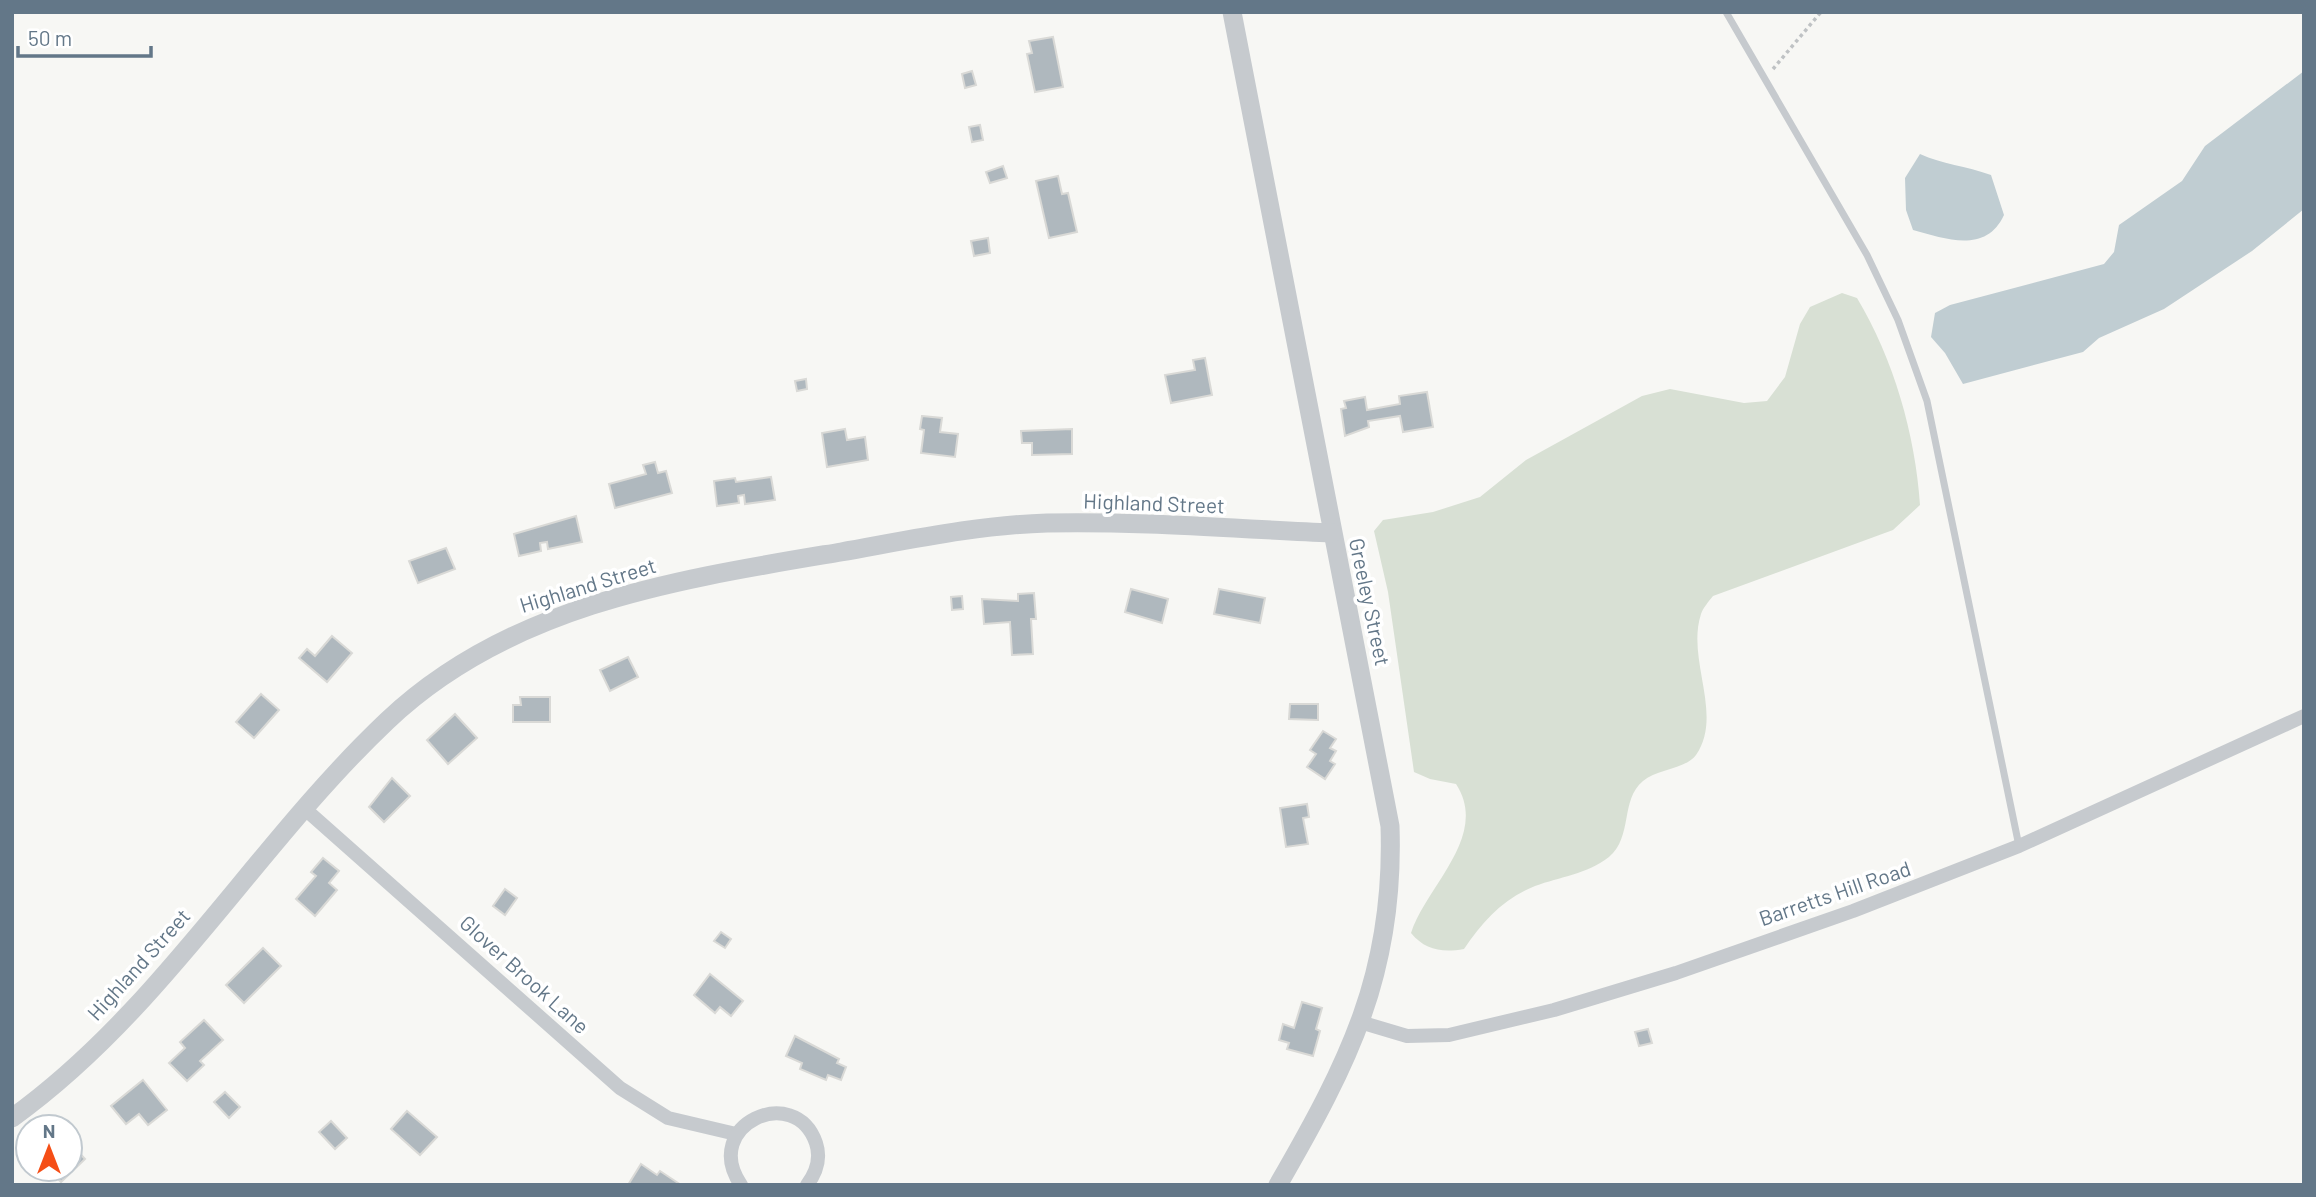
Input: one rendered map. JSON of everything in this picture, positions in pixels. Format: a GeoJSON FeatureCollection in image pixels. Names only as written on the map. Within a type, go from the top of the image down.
{"type":"FeatureCollection","features":[{"type":"Feature","properties":{"kind":"street","name":"Greeley Street"},"geometry":{"type":"LineString","coordinates":[[1232,12],[1390,826],[1389,909],[1373,990],[1334,1084],[1278,1185]]}},
{"type":"Feature","properties":{"kind":"street","name":"Highland Street"},"geometry":{"type":"LineString","coordinates":[[12,1118],[46,1094],[125,1018],[305,809],[383,724],[447,672],[517,632],[595,603],[717,573],[1005,526],[1086,524],[1332,533]]}},
{"type":"Feature","properties":{"kind":"street","name":"Barretts Hill Road"},"geometry":{"type":"LineString","coordinates":[[1360,1022],[1407,1036],[1428,1038],[1555,1010],[1675,972],[1853,911],[2019,846],[2304,716]]}},
{"type":"Feature","properties":{"kind":"street","name":"Glover Brook Lane"},"geometry":{"type":"LineString","coordinates":[[305,809],[620,1088],[668,1118],[736,1134]]}},
{"type":"Feature","properties":{"kind":"street"},"geometry":{"type":"LineString","coordinates":[[741,1185],[730,1161],[736,1134],[746,1123],[766,1114],[788,1115],[801,1122],[811,1133],[817,1147],[818,1161],[807,1185]]}},
{"type":"Feature","properties":{"kind":"lane"},"geometry":{"type":"LineString","coordinates":[[1726,12],[1867,255],[1898,320],[1927,401],[2019,846]]}},
{"type":"Feature","properties":{"kind":"path"},"geometry":{"type":"LineString","coordinates":[[1764,79],[1821,12]]}},
{"type":"Feature","properties":{"kind":"shaded area"},"geometry":{"type":"Polygon","coordinates":[[[2304,71],[2304,209],[2252,251],[2164,309],[2099,338],[2083,352],[1963,384],[1945,353],[1931,337],[1935,313],[1950,305],[2104,264],[2114,252],[2119,225],[2182,181],[2205,146],[2304,71]]]}},
{"type":"Feature","properties":{"kind":"shaded area"},"geometry":{"type":"Polygon","coordinates":[[[1920,154],[1991,175],[2004,215],[1996,227],[1987,235],[1964,241],[1913,230],[1906,210],[1905,178],[1920,154]]]}},
{"type":"Feature","properties":{"kind":"shaded area"},"geometry":{"type":"Polygon","coordinates":[[[1842,293],[1857,298],[1892,372],[1908,425],[1920,505],[1893,530],[1713,596],[1702,612],[1698,632],[1706,722],[1704,739],[1696,755],[1685,763],[1643,781],[1631,798],[1616,849],[1601,863],[1535,886],[1513,897],[1486,920],[1464,949],[1448,951],[1428,947],[1411,933],[1461,842],[1465,823],[1464,803],[1456,784],[1430,779],[1414,772],[1388,592],[1374,531],[1383,520],[1433,512],[1480,497],[1526,460],[1642,396],[1670,389],[1744,403],[1767,401],[1785,377],[1800,324],[1810,307],[1842,293]]]}},
{"type":"Feature","properties":{"kind":"building"},"geometry":{"type":"Polygon","coordinates":[[[1053,37],[1063,87],[1035,92],[1027,54],[1032,53],[1029,41],[1053,37]]]}},
{"type":"Feature","properties":{"kind":"building"},"geometry":{"type":"Polygon","coordinates":[[[972,71],[976,85],[965,88],[962,74],[972,71]]]}},
{"type":"Feature","properties":{"kind":"building"},"geometry":{"type":"Polygon","coordinates":[[[980,125],[983,140],[972,142],[969,127],[980,125]]]}},
{"type":"Feature","properties":{"kind":"building"},"geometry":{"type":"Polygon","coordinates":[[[1003,166],[1007,178],[990,183],[986,172],[1003,166]]]}},
{"type":"Feature","properties":{"kind":"building"},"geometry":{"type":"Polygon","coordinates":[[[1058,176],[1062,194],[1068,193],[1077,232],[1049,238],[1036,181],[1058,176]]]}},
{"type":"Feature","properties":{"kind":"building"},"geometry":{"type":"Polygon","coordinates":[[[988,238],[990,253],[974,256],[971,241],[988,238]]]}},
{"type":"Feature","properties":{"kind":"building"},"geometry":{"type":"Polygon","coordinates":[[[1205,358],[1212,395],[1171,403],[1165,375],[1195,370],[1193,360],[1205,358]]]}},
{"type":"Feature","properties":{"kind":"building"},"geometry":{"type":"Polygon","coordinates":[[[806,379],[807,389],[797,391],[795,381],[806,379]]]}},
{"type":"Feature","properties":{"kind":"building"},"geometry":{"type":"Polygon","coordinates":[[[1427,392],[1433,427],[1403,432],[1400,416],[1368,421],[1369,427],[1345,436],[1341,409],[1346,408],[1344,401],[1365,397],[1367,410],[1400,404],[1399,396],[1427,392]]]}},
{"type":"Feature","properties":{"kind":"building"},"geometry":{"type":"Polygon","coordinates":[[[922,416],[942,418],[940,432],[958,434],[955,457],[921,453],[924,430],[920,429],[922,416]]]}},
{"type":"Feature","properties":{"kind":"building"},"geometry":{"type":"Polygon","coordinates":[[[845,429],[847,440],[865,437],[868,460],[827,467],[822,433],[845,429]]]}},
{"type":"Feature","properties":{"kind":"building"},"geometry":{"type":"Polygon","coordinates":[[[1072,429],[1072,454],[1032,455],[1032,443],[1022,443],[1021,431],[1072,429]]]}},
{"type":"Feature","properties":{"kind":"building"},"geometry":{"type":"Polygon","coordinates":[[[655,462],[658,473],[666,471],[672,493],[615,508],[609,484],[646,474],[643,465],[655,462]]]}},
{"type":"Feature","properties":{"kind":"building"},"geometry":{"type":"Polygon","coordinates":[[[771,477],[775,500],[745,504],[744,495],[738,496],[739,503],[717,506],[714,481],[735,478],[736,482],[771,477]]]}},
{"type":"Feature","properties":{"kind":"building"},"geometry":{"type":"Polygon","coordinates":[[[576,516],[582,542],[548,549],[547,542],[540,543],[541,551],[519,556],[514,534],[576,516]]]}},
{"type":"Feature","properties":{"kind":"building"},"geometry":{"type":"Polygon","coordinates":[[[446,548],[455,569],[418,583],[409,561],[446,548]]]}},
{"type":"Feature","properties":{"kind":"building"},"geometry":{"type":"Polygon","coordinates":[[[1131,589],[1168,599],[1162,623],[1125,612],[1131,589]]]}},
{"type":"Feature","properties":{"kind":"building"},"geometry":{"type":"Polygon","coordinates":[[[1219,589],[1265,598],[1260,623],[1214,614],[1219,589]]]}},
{"type":"Feature","properties":{"kind":"building"},"geometry":{"type":"Polygon","coordinates":[[[1034,593],[1036,619],[1031,619],[1033,654],[1012,655],[1010,622],[984,624],[982,599],[1018,601],[1018,594],[1034,593]]]}},
{"type":"Feature","properties":{"kind":"building"},"geometry":{"type":"Polygon","coordinates":[[[962,596],[963,609],[952,610],[951,597],[962,596]]]}},
{"type":"Feature","properties":{"kind":"building"},"geometry":{"type":"Polygon","coordinates":[[[332,636],[352,653],[327,682],[299,658],[307,649],[315,656],[332,636]]]}},
{"type":"Feature","properties":{"kind":"building"},"geometry":{"type":"Polygon","coordinates":[[[628,657],[638,677],[610,691],[600,670],[628,657]]]}},
{"type":"Feature","properties":{"kind":"building"},"geometry":{"type":"Polygon","coordinates":[[[261,694],[279,710],[254,738],[236,722],[261,694]]]}},
{"type":"Feature","properties":{"kind":"building"},"geometry":{"type":"Polygon","coordinates":[[[520,697],[550,697],[550,722],[513,722],[513,705],[521,705],[520,697]]]}},
{"type":"Feature","properties":{"kind":"building"},"geometry":{"type":"Polygon","coordinates":[[[1290,704],[1318,704],[1318,720],[1289,719],[1290,704]]]}},
{"type":"Feature","properties":{"kind":"building"},"geometry":{"type":"Polygon","coordinates":[[[455,714],[477,738],[448,764],[427,740],[455,714]]]}},
{"type":"Feature","properties":{"kind":"building"},"geometry":{"type":"Polygon","coordinates":[[[1323,731],[1336,739],[1330,748],[1336,751],[1330,761],[1335,764],[1325,779],[1307,767],[1316,754],[1310,750],[1323,731]]]}},
{"type":"Feature","properties":{"kind":"building"},"geometry":{"type":"Polygon","coordinates":[[[392,778],[410,796],[384,822],[369,807],[392,778]]]}},
{"type":"Feature","properties":{"kind":"building"},"geometry":{"type":"Polygon","coordinates":[[[1307,804],[1309,817],[1303,818],[1308,844],[1286,847],[1280,808],[1307,804]]]}},
{"type":"Feature","properties":{"kind":"building"},"geometry":{"type":"Polygon","coordinates":[[[323,858],[339,871],[329,883],[337,890],[315,916],[296,899],[316,876],[311,872],[323,858]]]}},
{"type":"Feature","properties":{"kind":"building"},"geometry":{"type":"Polygon","coordinates":[[[505,889],[517,898],[505,915],[493,906],[505,889]]]}},
{"type":"Feature","properties":{"kind":"building"},"geometry":{"type":"Polygon","coordinates":[[[721,932],[731,939],[725,948],[714,941],[721,932]]]}},
{"type":"Feature","properties":{"kind":"building"},"geometry":{"type":"Polygon","coordinates":[[[263,948],[281,966],[244,1003],[226,985],[263,948]]]}},
{"type":"Feature","properties":{"kind":"building"},"geometry":{"type":"Polygon","coordinates":[[[710,974],[743,1001],[731,1016],[720,1007],[715,1013],[694,995],[710,974]]]}},
{"type":"Feature","properties":{"kind":"building"},"geometry":{"type":"Polygon","coordinates":[[[1302,1002],[1322,1008],[1316,1029],[1320,1031],[1313,1056],[1287,1049],[1289,1043],[1279,1040],[1283,1024],[1294,1028],[1302,1002]]]}},
{"type":"Feature","properties":{"kind":"building"},"geometry":{"type":"Polygon","coordinates":[[[204,1020],[223,1040],[200,1061],[204,1065],[187,1081],[169,1063],[185,1048],[180,1042],[204,1020]]]}},
{"type":"Feature","properties":{"kind":"building"},"geometry":{"type":"Polygon","coordinates":[[[1648,1029],[1652,1043],[1639,1046],[1635,1032],[1648,1029]]]}},
{"type":"Feature","properties":{"kind":"building"},"geometry":{"type":"Polygon","coordinates":[[[795,1036],[839,1059],[837,1063],[846,1067],[841,1080],[828,1075],[826,1080],[800,1069],[802,1063],[786,1056],[795,1036]]]}},
{"type":"Feature","properties":{"kind":"building"},"geometry":{"type":"Polygon","coordinates":[[[143,1080],[167,1110],[148,1125],[139,1114],[126,1124],[111,1106],[143,1080]]]}},
{"type":"Feature","properties":{"kind":"building"},"geometry":{"type":"Polygon","coordinates":[[[225,1092],[240,1107],[229,1118],[214,1102],[225,1092]]]}},
{"type":"Feature","properties":{"kind":"building"},"geometry":{"type":"Polygon","coordinates":[[[407,1111],[437,1137],[420,1155],[391,1129],[407,1111]]]}},
{"type":"Feature","properties":{"kind":"building"},"geometry":{"type":"Polygon","coordinates":[[[331,1121],[347,1138],[335,1149],[319,1132],[331,1121]]]}},
{"type":"Feature","properties":{"kind":"building"},"geometry":{"type":"Polygon","coordinates":[[[641,1164],[657,1175],[660,1171],[681,1185],[628,1185],[641,1164]]]}}]}
